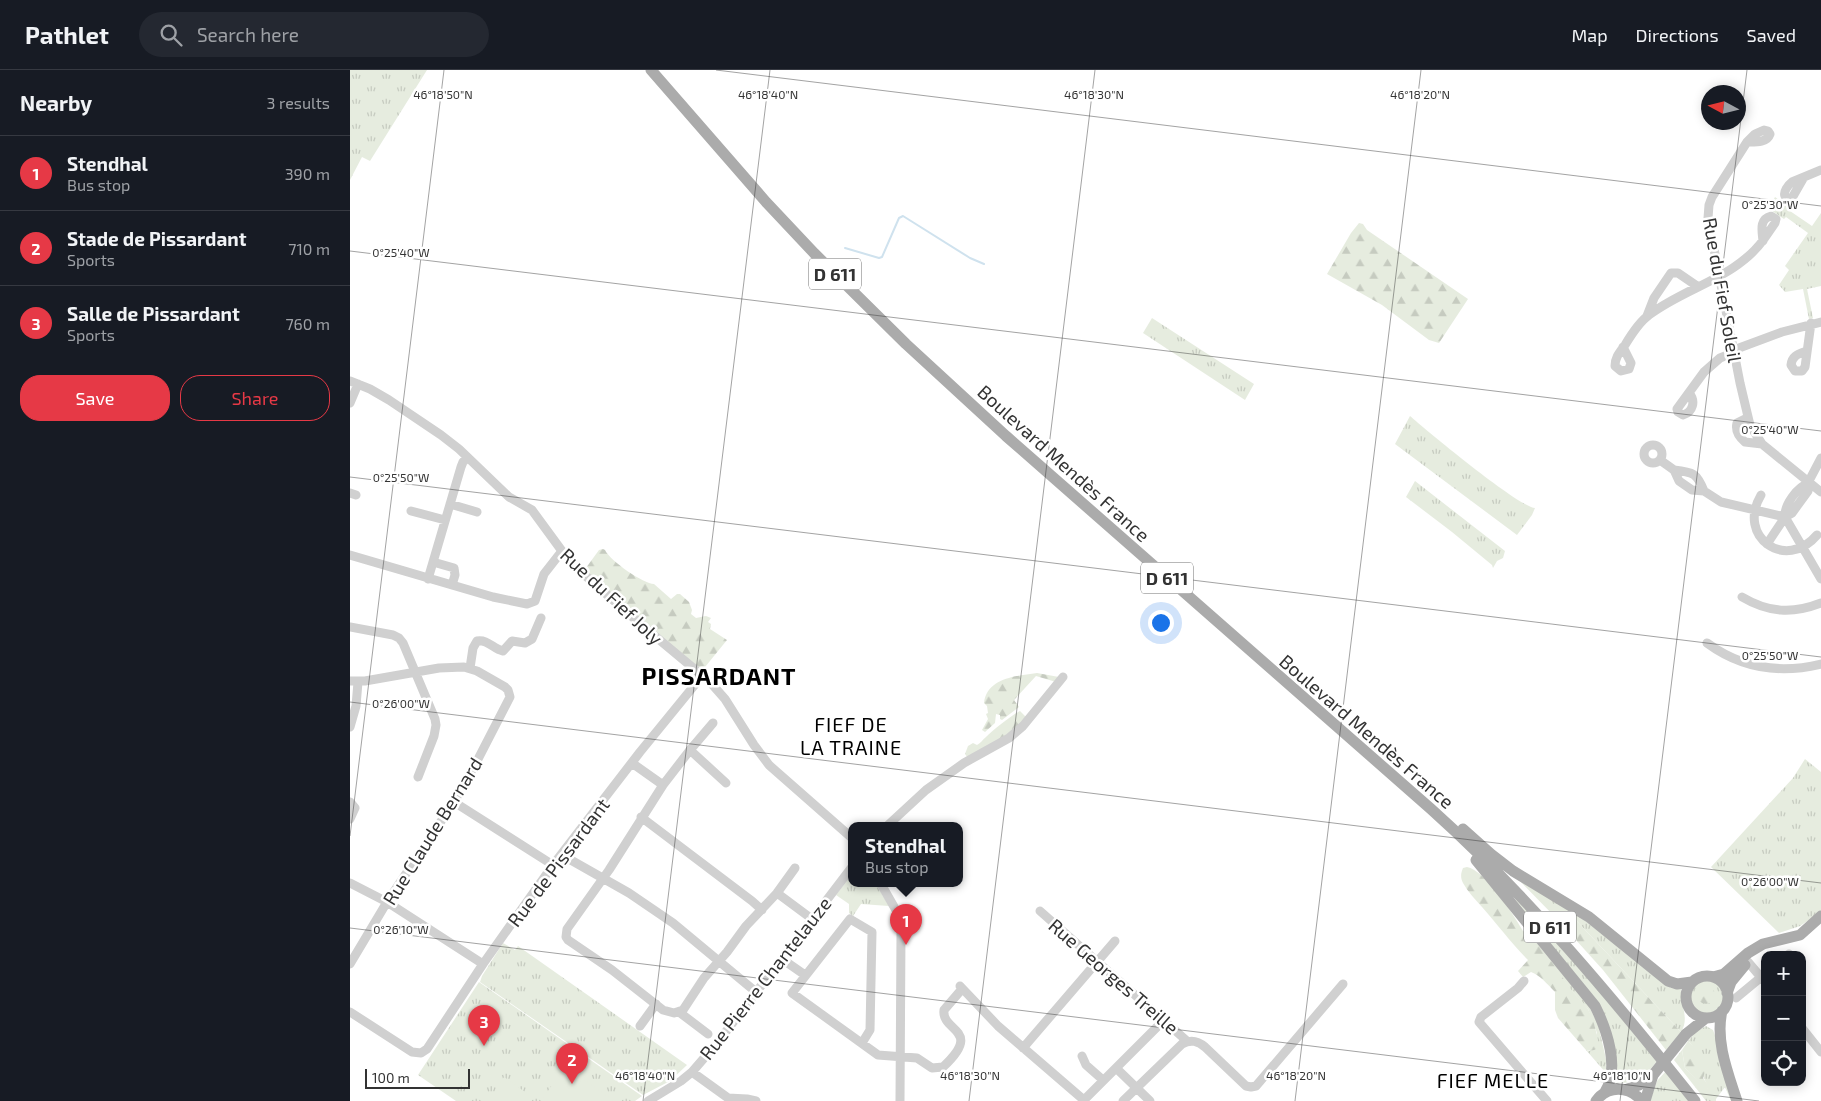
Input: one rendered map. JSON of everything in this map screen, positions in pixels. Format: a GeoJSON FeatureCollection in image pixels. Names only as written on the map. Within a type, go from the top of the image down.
{"type":"FeatureCollection","features":[{"type":"Feature","properties":{"kind":"main road","name":"Boulevard Mendès France"},"geometry":{"type":"LineString","coordinates":[[651,70],[766,202],[814,253],[906,344],[1006,436],[1485,859],[1578,958],[1660,1054]]}},
{"type":"Feature","properties":{"kind":"main road","name":"Boulevard Mendès France"},"geometry":{"type":"LineString","coordinates":[[658,70],[786,216],[909,341],[1039,459],[1452,823],[1544,914],[1628,1009],[1660,1054]]}},
{"type":"Feature","properties":{"kind":"main road"},"geometry":{"type":"LineString","coordinates":[[1430,809],[1436,819],[1479,864],[1595,1006],[1605,1031],[1610,1052],[1610,1083],[1605,1092],[1596,1101]]}},
{"type":"Feature","properties":{"kind":"main road"},"geometry":{"type":"LineString","coordinates":[[1452,823],[1456,822],[1513,871],[1589,917],[1668,981],[1677,984],[1692,982],[1702,977],[1724,974],[1770,947],[1793,942],[1804,937],[1821,921]]}},
{"type":"Feature","properties":{"kind":"main road"},"geometry":{"type":"LineString","coordinates":[[1737,1101],[1721,1044],[1719,1029],[1722,1011],[1731,996],[1733,978],[1757,947],[1767,942],[1800,935],[1821,916]]}},
{"type":"Feature","properties":{"kind":"main road"},"geometry":{"type":"LineString","coordinates":[[1713,977],[1720,981],[1731,996]]}},
{"type":"Feature","properties":{"kind":"main road"},"geometry":{"type":"LineString","coordinates":[[1686,1034],[1690,1022],[1690,1010],[1686,995],[1692,982]]}},
{"type":"Feature","properties":{"kind":"main road"},"geometry":{"type":"LineString","coordinates":[[1690,1010],[1697,1016],[1706,1018],[1715,1016],[1722,1011]]}},
{"type":"Feature","properties":{"kind":"main road"},"geometry":{"type":"LineString","coordinates":[[1625,1090],[1639,1085],[1653,1075],[1686,1034],[1706,1018]]}},
{"type":"Feature","properties":{"kind":"main road","name":"D 611"},"geometry":{"type":"LineString","coordinates":[[1660,1054],[1695,1101]]}},
{"type":"Feature","properties":{"kind":"main road","name":"D 611"},"geometry":{"type":"LineString","coordinates":[[1660,1054],[1701,1101]]}},
{"type":"Feature","properties":{"kind":"main road"},"geometry":{"type":"LineString","coordinates":[[1605,1092],[1615,1089],[1625,1090],[1644,1101],[1653,1075]]}},
{"type":"Feature","properties":{"kind":"street","name":"Rue du Fief Soleil"},"geometry":{"type":"LineString","coordinates":[[1747,142],[1712,197],[1708,218],[1747,418],[1762,444],[1811,479],[1821,492]]}},
{"type":"Feature","properties":{"kind":"street"},"geometry":{"type":"LineString","coordinates":[[1804,177],[1821,170]]}},
{"type":"Feature","properties":{"kind":"street"},"geometry":{"type":"LineString","coordinates":[[1647,316],[1697,286],[1743,262],[1763,241]]}},
{"type":"Feature","properties":{"kind":"street"},"geometry":{"type":"LineString","coordinates":[[1623,348],[1647,316],[1654,298],[1671,273],[1678,273],[1697,286]]}},
{"type":"Feature","properties":{"kind":"street"},"geometry":{"type":"LineString","coordinates":[[1689,393],[1711,364],[1733,351],[1782,332],[1811,323],[1821,322]]}},
{"type":"Feature","properties":{"kind":"street"},"geometry":{"type":"LineString","coordinates":[[1807,351],[1811,323]]}},
{"type":"Feature","properties":{"kind":"street"},"geometry":{"type":"LineString","coordinates":[[350,402],[354,382]]}},
{"type":"Feature","properties":{"kind":"street","name":"Rue du Fief Joly"},"geometry":{"type":"LineString","coordinates":[[354,382],[388,400],[441,435],[509,497],[532,510],[562,551],[586,577],[702,676],[725,699],[769,765],[848,834]]}},
{"type":"Feature","properties":{"kind":"street","name":"Rue du Fief Soleil"},"geometry":{"type":"LineString","coordinates":[[1747,418],[1737,423],[1737,433],[1745,442],[1762,444]]}},
{"type":"Feature","properties":{"kind":"street"},"geometry":{"type":"LineString","coordinates":[[428,579],[463,462],[468,458]]}},
{"type":"Feature","properties":{"kind":"street"},"geometry":{"type":"LineString","coordinates":[[1767,544],[1808,491],[1811,479],[1821,458]]}},
{"type":"Feature","properties":{"kind":"street"},"geometry":{"type":"LineString","coordinates":[[1660,460],[1674,470],[1679,481],[1692,490],[1704,491],[1718,501],[1786,517],[1821,579]]}},
{"type":"Feature","properties":{"kind":"street"},"geometry":{"type":"LineString","coordinates":[[1811,479],[1821,468]]}},
{"type":"Feature","properties":{"kind":"street"},"geometry":{"type":"LineString","coordinates":[[1674,470],[1687,470],[1700,480],[1704,491]]}},
{"type":"Feature","properties":{"kind":"street"},"geometry":{"type":"LineString","coordinates":[[1761,495],[1754,510],[1755,526],[1759,536],[1767,544],[1784,551],[1796,550],[1804,547],[1817,535]]}},
{"type":"Feature","properties":{"kind":"street"},"geometry":{"type":"LineString","coordinates":[[450,504],[477,512]]}},
{"type":"Feature","properties":{"kind":"street"},"geometry":{"type":"LineString","coordinates":[[411,511],[445,520]]}},
{"type":"Feature","properties":{"kind":"street"},"geometry":{"type":"LineString","coordinates":[[350,555],[493,597],[530,604],[536,599],[544,574],[562,551]]}},
{"type":"Feature","properties":{"kind":"street"},"geometry":{"type":"LineString","coordinates":[[433,562],[454,568],[455,576],[452,585]]}},
{"type":"Feature","properties":{"kind":"street"},"geometry":{"type":"LineString","coordinates":[[1742,597],[1758,606],[1776,611],[1795,611],[1821,602]]}},
{"type":"Feature","properties":{"kind":"street"},"geometry":{"type":"LineString","coordinates":[[350,727],[355,713],[354,682],[454,666],[470,668],[473,648],[478,641],[484,640],[503,651],[512,641],[525,642],[532,639],[541,618]]}},
{"type":"Feature","properties":{"kind":"street"},"geometry":{"type":"LineString","coordinates":[[350,627],[393,635],[403,642],[410,664],[417,673],[436,725],[434,736],[418,777]]}},
{"type":"Feature","properties":{"kind":"street"},"geometry":{"type":"LineString","coordinates":[[1707,643],[1733,658],[1761,667],[1798,669],[1821,664]]}},
{"type":"Feature","properties":{"kind":"street","name":"Rue Claude Bernard"},"geometry":{"type":"LineString","coordinates":[[350,964],[386,902],[454,802],[510,697],[505,687],[470,668]]}},
{"type":"Feature","properties":{"kind":"street","name":"Rue de Pissardant"},"geometry":{"type":"LineString","coordinates":[[350,1012],[412,1052],[421,1053],[427,1049],[553,865],[702,676]]}},
{"type":"Feature","properties":{"kind":"street"},"geometry":{"type":"LineString","coordinates":[[891,822],[926,790],[964,763],[1009,738],[1023,726],[1063,677]]}},
{"type":"Feature","properties":{"kind":"street"},"geometry":{"type":"LineString","coordinates":[[708,1034],[679,1012],[668,1012],[656,1004],[566,937],[567,929],[603,878],[663,785],[714,723]]}},
{"type":"Feature","properties":{"kind":"street"},"geometry":{"type":"LineString","coordinates":[[690,750],[726,783]]}},
{"type":"Feature","properties":{"kind":"street"},"geometry":{"type":"LineString","coordinates":[[632,763],[663,785]]}},
{"type":"Feature","properties":{"kind":"street"},"geometry":{"type":"LineString","coordinates":[[350,802],[356,808],[350,819]]}},
{"type":"Feature","properties":{"kind":"street"},"geometry":{"type":"LineString","coordinates":[[454,802],[553,865]]}},
{"type":"Feature","properties":{"kind":"street"},"geometry":{"type":"LineString","coordinates":[[642,817],[762,910]]}},
{"type":"Feature","properties":{"kind":"street"},"geometry":{"type":"LineString","coordinates":[[562,855],[629,893],[673,922],[756,992]]}},
{"type":"Feature","properties":{"kind":"street"},"geometry":{"type":"LineString","coordinates":[[679,1012],[686,1006],[704,978],[746,926],[777,893],[795,868]]}},
{"type":"Feature","properties":{"kind":"street","name":"Rue Pierre Chantelauze"},"geometry":{"type":"LineString","coordinates":[[648,1101],[692,1072],[718,1042],[848,871]]}},
{"type":"Feature","properties":{"kind":"street"},"geometry":{"type":"LineString","coordinates":[[350,883],[386,902],[484,964]]}},
{"type":"Feature","properties":{"kind":"street"},"geometry":{"type":"LineString","coordinates":[[883,887],[893,903],[899,923],[902,952],[899,1058],[900,1101]]}},
{"type":"Feature","properties":{"kind":"street"},"geometry":{"type":"LineString","coordinates":[[777,893],[812,919]]}},
{"type":"Feature","properties":{"kind":"street","name":"Rue Georges Treille"},"geometry":{"type":"LineString","coordinates":[[1040,911],[1187,1041],[1191,1040],[1201,1043],[1243,1083],[1251,1087],[1256,1086],[1343,984]]}},
{"type":"Feature","properties":{"kind":"street"},"geometry":{"type":"LineString","coordinates":[[862,1043],[870,1030],[872,932],[850,919],[792,993],[878,1055],[917,1058],[935,1069],[945,1065],[959,1050],[960,1040],[957,1030],[945,1019],[944,1010],[961,987],[998,1026],[1084,1101],[1164,1020]]}},
{"type":"Feature","properties":{"kind":"street"},"geometry":{"type":"LineString","coordinates":[[1023,1048],[1115,940]]}},
{"type":"Feature","properties":{"kind":"street"},"geometry":{"type":"LineString","coordinates":[[782,959],[805,975]]}},
{"type":"Feature","properties":{"kind":"street"},"geometry":{"type":"LineString","coordinates":[[1746,960],[1761,976]]}},
{"type":"Feature","properties":{"kind":"street"},"geometry":{"type":"LineString","coordinates":[[1731,996],[1761,979]]}},
{"type":"Feature","properties":{"kind":"street"},"geometry":{"type":"LineString","coordinates":[[1524,981],[1518,988],[1482,1016],[1479,1022],[1546,1101]]}},
{"type":"Feature","properties":{"kind":"street"},"geometry":{"type":"LineString","coordinates":[[640,1026],[656,1004]]}},
{"type":"Feature","properties":{"kind":"street"},"geometry":{"type":"LineString","coordinates":[[1806,1033],[1821,1052]]}},
{"type":"Feature","properties":{"kind":"street"},"geometry":{"type":"LineString","coordinates":[[1123,1101],[1187,1041]]}},
{"type":"Feature","properties":{"kind":"street"},"geometry":{"type":"LineString","coordinates":[[1082,1056],[1086,1065],[1103,1080]]}},
{"type":"Feature","properties":{"kind":"street"},"geometry":{"type":"LineString","coordinates":[[1116,1068],[1150,1101]]}},
{"type":"Feature","properties":{"kind":"street"},"geometry":{"type":"LineString","coordinates":[[692,1072],[728,1098],[747,1098],[756,1101]]}},
{"type":"Feature","properties":{"kind":"green space"},"geometry":{"type":"Polygon","coordinates":[[[350,70],[427,70],[370,161],[362,157],[350,180],[350,70]]]}},
{"type":"Feature","properties":{"kind":"green space"},"geometry":{"type":"Polygon","coordinates":[[[1775,197],[1791,209],[1790,211],[1812,226],[1821,213],[1821,286],[1807,289],[1813,318],[1809,319],[1803,289],[1785,292],[1779,285],[1789,270],[1785,266],[1808,233],[1786,217],[1784,219],[1769,209],[1775,197]]]}},
{"type":"Feature","properties":{"kind":"green space"},"geometry":{"type":"Polygon","coordinates":[[[1359,223],[1468,299],[1439,343],[1429,340],[1382,305],[1327,274],[1359,223]]]}},
{"type":"Feature","properties":{"kind":"green space"},"geometry":{"type":"Polygon","coordinates":[[[1152,318],[1254,384],[1245,400],[1143,333],[1152,318]]]}},
{"type":"Feature","properties":{"kind":"green space"},"geometry":{"type":"Polygon","coordinates":[[[1410,416],[1493,482],[1511,495],[1535,508],[1517,535],[1395,444],[1410,416]]]}},
{"type":"Feature","properties":{"kind":"green space"},"geometry":{"type":"Polygon","coordinates":[[[1415,481],[1505,551],[1503,558],[1497,561],[1493,568],[1492,565],[1452,532],[1406,497],[1415,481]]]}},
{"type":"Feature","properties":{"kind":"green space"},"geometry":{"type":"Polygon","coordinates":[[[603,549],[620,566],[635,576],[654,584],[671,599],[680,594],[689,602],[692,610],[691,614],[696,618],[706,616],[711,618],[708,622],[711,624],[710,629],[727,640],[701,672],[583,572],[599,550],[603,549]]]}},
{"type":"Feature","properties":{"kind":"green space"},"geometry":{"type":"Polygon","coordinates":[[[1037,673],[1059,677],[1056,682],[1036,676],[1014,700],[1019,707],[1002,720],[1000,715],[996,714],[995,723],[985,732],[982,730],[988,719],[986,714],[988,713],[987,706],[984,703],[986,695],[991,688],[997,683],[1012,677],[1037,673]]]}},
{"type":"Feature","properties":{"kind":"green space"},"geometry":{"type":"Polygon","coordinates":[[[1020,711],[1026,717],[1018,728],[968,758],[965,754],[968,746],[973,743],[977,745],[1020,711]]]}},
{"type":"Feature","properties":{"kind":"green space"},"geometry":{"type":"Polygon","coordinates":[[[1805,759],[1821,772],[1821,912],[1800,926],[1779,933],[1711,867],[1793,778],[1805,759]]]}},
{"type":"Feature","properties":{"kind":"green space"},"geometry":{"type":"Polygon","coordinates":[[[1467,867],[1474,870],[1490,884],[1523,931],[1535,940],[1572,991],[1586,1006],[1596,1032],[1599,1046],[1596,1049],[1586,1050],[1558,1018],[1555,1010],[1555,992],[1547,983],[1534,973],[1531,972],[1523,977],[1518,971],[1528,960],[1465,886],[1461,875],[1463,868],[1467,867]]]}},
{"type":"Feature","properties":{"kind":"green space"},"geometry":{"type":"Polygon","coordinates":[[[1514,875],[1570,909],[1671,988],[1681,989],[1685,1022],[1681,1032],[1573,917],[1564,916],[1557,919],[1514,875]]]}},
{"type":"Feature","properties":{"kind":"green space"},"geometry":{"type":"Polygon","coordinates":[[[848,879],[848,887],[878,887],[889,906],[861,904],[853,916],[849,913],[849,904],[836,895],[848,879]]]}},
{"type":"Feature","properties":{"kind":"green space"},"geometry":{"type":"Polygon","coordinates":[[[1511,892],[1565,949],[1657,1061],[1644,1076],[1629,1082],[1614,1082],[1608,1031],[1524,914],[1511,892]]]}},
{"type":"Feature","properties":{"kind":"green space"},"geometry":{"type":"Polygon","coordinates":[[[1560,916],[1573,917],[1681,1032],[1666,1050],[1603,970],[1557,919],[1560,916]]]}},
{"type":"Feature","properties":{"kind":"green space"},"geometry":{"type":"Polygon","coordinates":[[[503,943],[515,950],[518,946],[687,1065],[670,1081],[643,1095],[480,982],[503,943]]]}},
{"type":"Feature","properties":{"kind":"green space"},"geometry":{"type":"Polygon","coordinates":[[[1542,949],[1588,1004],[1598,1024],[1606,1059],[1606,1073],[1586,1050],[1590,1051],[1597,1033],[1588,1009],[1570,989],[1542,949]]]}},
{"type":"Feature","properties":{"kind":"green space"},"geometry":{"type":"Polygon","coordinates":[[[1707,980],[1719,985],[1724,997],[1719,1009],[1707,1014],[1695,1009],[1690,997],[1695,985],[1707,980]]]}},
{"type":"Feature","properties":{"kind":"green space"},"geometry":{"type":"Polygon","coordinates":[[[479,982],[642,1096],[635,1101],[456,1101],[418,1075],[479,982]]]}},
{"type":"Feature","properties":{"kind":"green space"},"geometry":{"type":"Polygon","coordinates":[[[1702,986],[1710,986],[1715,991],[1713,1002],[1702,1004],[1697,999],[1697,991],[1702,986]]]}},
{"type":"Feature","properties":{"kind":"green space"},"geometry":{"type":"Polygon","coordinates":[[[1706,1026],[1713,1030],[1716,1038],[1734,1101],[1731,1101],[1725,1087],[1716,1101],[1706,1101],[1674,1060],[1682,1050],[1685,1068],[1707,1089],[1708,1086],[1698,1057],[1688,1041],[1697,1031],[1706,1026]]]}},
{"type":"Feature","properties":{"kind":"green space"},"geometry":{"type":"Polygon","coordinates":[[[1688,1041],[1699,1053],[1704,1063],[1703,1078],[1709,1086],[1707,1090],[1685,1068],[1682,1050],[1688,1041]]]}},
{"type":"Feature","properties":{"kind":"green space"},"geometry":{"type":"Polygon","coordinates":[[[565,1066],[614,1101],[541,1101],[565,1066]]]}},
{"type":"Feature","properties":{"kind":"green space"},"geometry":{"type":"Polygon","coordinates":[[[1666,1071],[1689,1101],[1650,1101],[1657,1081],[1666,1071]]]}},
{"type":"Feature","properties":{"kind":"green space"},"geometry":{"type":"Polygon","coordinates":[[[504,1077],[532,1097],[530,1101],[488,1101],[504,1077]]]}},
{"type":"Feature","properties":{"kind":"waterway"},"geometry":{"type":"LineString","coordinates":[[845,248],[879,258],[882,257],[899,218],[903,216],[970,258],[984,264]]}},
{"type":"Feature","properties":{"kind":"place","name":"Stendhal"},"geometry":{"type":"Point","coordinates":[906,945]}},
{"type":"Feature","properties":{"kind":"place","name":"Salle de Pissardant"},"geometry":{"type":"Point","coordinates":[484,1046]}},
{"type":"Feature","properties":{"kind":"place","name":"Stade de Pissardant"},"geometry":{"type":"Point","coordinates":[572,1084]}},
{"type":"Feature","properties":{"kind":"district","name":"PISSARDANT"},"geometry":{"type":"Point","coordinates":[719,675]}},
{"type":"Feature","properties":{"kind":"district","name":"FIEF DE LA TRAINE"},"geometry":{"type":"Point","coordinates":[851,736]}},
{"type":"Feature","properties":{"kind":"district","name":"FIEF MELLE"},"geometry":{"type":"Point","coordinates":[1493,1080]}}]}
